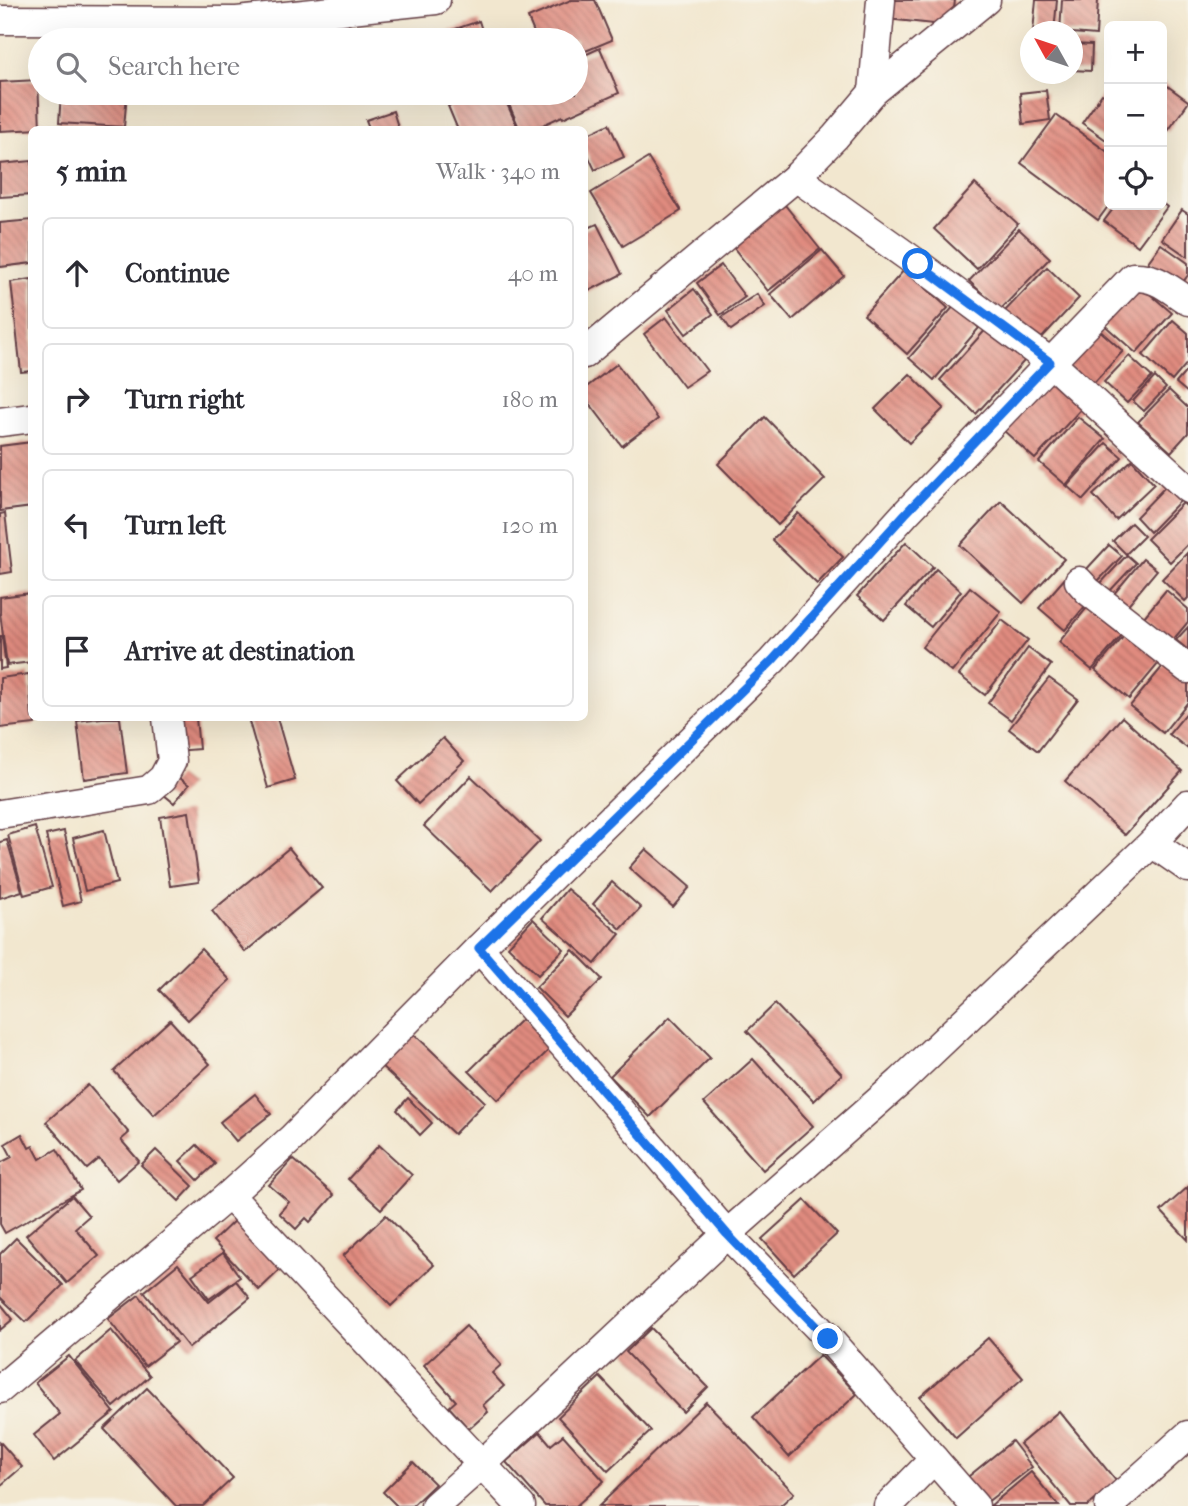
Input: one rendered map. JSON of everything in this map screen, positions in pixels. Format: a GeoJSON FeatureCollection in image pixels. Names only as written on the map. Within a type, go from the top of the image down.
{"type":"FeatureCollection","features":[{"type":"Feature","properties":{"kind":"street"},"geometry":{"type":"LineString","coordinates":[[0,20],[436,0]]}},
{"type":"Feature","properties":{"kind":"street"},"geometry":{"type":"LineString","coordinates":[[873,92],[881,0]]}},
{"type":"Feature","properties":{"kind":"street"},"geometry":{"type":"LineString","coordinates":[[588,351],[796,177],[873,92],[986,0]]}},
{"type":"Feature","properties":{"kind":"street"},"geometry":{"type":"LineString","coordinates":[[796,177],[1050,362],[1188,489]]}},
{"type":"Feature","properties":{"kind":"street"},"geometry":{"type":"LineString","coordinates":[[0,1389],[291,1139],[479,948],[772,661],[905,514],[1133,277],[1145,277],[1159,282],[1188,301]]}},
{"type":"Feature","properties":{"kind":"street"},"geometry":{"type":"LineString","coordinates":[[0,422],[28,418]]}},
{"type":"Feature","properties":{"kind":"street"},"geometry":{"type":"LineString","coordinates":[[1079,581],[1188,670]]}},
{"type":"Feature","properties":{"kind":"street"},"geometry":{"type":"LineString","coordinates":[[0,814],[149,790],[163,778],[172,761],[167,721]]}},
{"type":"Feature","properties":{"kind":"street"},"geometry":{"type":"LineString","coordinates":[[435,1506],[727,1234],[900,1082],[1152,844],[1188,804]]}},
{"type":"Feature","properties":{"kind":"street"},"geometry":{"type":"LineString","coordinates":[[1152,844],[1188,868]]}},
{"type":"Feature","properties":{"kind":"street"},"geometry":{"type":"LineString","coordinates":[[479,948],[727,1234],[828,1339],[975,1506]]}},
{"type":"Feature","properties":{"kind":"street"},"geometry":{"type":"LineString","coordinates":[[229,1195],[521,1506]]}},
{"type":"Feature","properties":{"kind":"street"},"geometry":{"type":"LineString","coordinates":[[1109,1506],[1188,1435]]}},
{"type":"Feature","properties":{"kind":"street"},"geometry":{"type":"LineString","coordinates":[[888,1506],[934,1459]]}},
{"type":"Feature","properties":{"kind":"building"},"geometry":{"type":"Polygon","coordinates":[[[571,0],[595,0],[612,40],[588,50],[588,28],[532,28],[528,18],[571,0]]]}},
{"type":"Feature","properties":{"kind":"building"},"geometry":{"type":"Polygon","coordinates":[[[890,0],[955,0],[952,26],[888,19],[890,0]]]}},
{"type":"Feature","properties":{"kind":"building"},"geometry":{"type":"Polygon","coordinates":[[[1036,0],[1057,0],[1055,21],[1034,21],[1036,0]]]}},
{"type":"Feature","properties":{"kind":"building"},"geometry":{"type":"Polygon","coordinates":[[[1062,0],[1098,0],[1096,35],[1083,34],[1083,21],[1061,21],[1062,0]]]}},
{"type":"Feature","properties":{"kind":"building"},"geometry":{"type":"Polygon","coordinates":[[[479,21],[481,28],[458,28],[479,21]]]}},
{"type":"Feature","properties":{"kind":"building"},"geometry":{"type":"Polygon","coordinates":[[[1083,45],[1092,45],[1091,71],[1083,71],[1083,45]]]}},
{"type":"Feature","properties":{"kind":"building"},"geometry":{"type":"Polygon","coordinates":[[[600,48],[619,93],[541,126],[518,126],[509,105],[588,105],[588,54],[600,48]]]}},
{"type":"Feature","properties":{"kind":"building"},"geometry":{"type":"Polygon","coordinates":[[[28,81],[28,105],[39,105],[40,126],[0,131],[0,82],[28,81]]]}},
{"type":"Feature","properties":{"kind":"building"},"geometry":{"type":"Polygon","coordinates":[[[1167,86],[1188,101],[1167,130],[1167,86]]]}},
{"type":"Feature","properties":{"kind":"building"},"geometry":{"type":"Polygon","coordinates":[[[1046,90],[1050,120],[1023,124],[1020,93],[1046,90]]]}},
{"type":"Feature","properties":{"kind":"building"},"geometry":{"type":"Polygon","coordinates":[[[1102,94],[1104,95],[1104,138],[1082,123],[1102,94]]]}},
{"type":"Feature","properties":{"kind":"building"},"geometry":{"type":"Polygon","coordinates":[[[60,105],[126,105],[124,126],[59,123],[60,105]]]}},
{"type":"Feature","properties":{"kind":"building"},"geometry":{"type":"Polygon","coordinates":[[[508,105],[517,126],[456,126],[448,106],[508,105]]]}},
{"type":"Feature","properties":{"kind":"building"},"geometry":{"type":"Polygon","coordinates":[[[393,111],[398,126],[368,126],[366,120],[393,111]]]}},
{"type":"Feature","properties":{"kind":"building"},"geometry":{"type":"Polygon","coordinates":[[[1056,115],[1104,149],[1105,210],[1098,220],[1021,163],[1056,115]]]}},
{"type":"Feature","properties":{"kind":"building"},"geometry":{"type":"Polygon","coordinates":[[[609,124],[624,157],[595,170],[588,155],[588,134],[609,124]]]}},
{"type":"Feature","properties":{"kind":"building"},"geometry":{"type":"Polygon","coordinates":[[[648,158],[681,211],[623,246],[591,193],[648,158]]]}},
{"type":"Feature","properties":{"kind":"building"},"geometry":{"type":"Polygon","coordinates":[[[28,161],[28,195],[0,197],[0,164],[28,161]]]}},
{"type":"Feature","properties":{"kind":"building"},"geometry":{"type":"Polygon","coordinates":[[[975,184],[1018,224],[977,269],[934,229],[975,184]]]}},
{"type":"Feature","properties":{"kind":"building"},"geometry":{"type":"Polygon","coordinates":[[[781,200],[820,249],[768,291],[729,242],[781,200]]]}},
{"type":"Feature","properties":{"kind":"building"},"geometry":{"type":"Polygon","coordinates":[[[1112,210],[1165,210],[1138,246],[1104,221],[1112,210]]]}},
{"type":"Feature","properties":{"kind":"building"},"geometry":{"type":"Polygon","coordinates":[[[1182,210],[1188,214],[1188,257],[1162,239],[1182,210]]]}},
{"type":"Feature","properties":{"kind":"building"},"geometry":{"type":"Polygon","coordinates":[[[28,220],[28,264],[0,267],[0,223],[28,220]]]}},
{"type":"Feature","properties":{"kind":"building"},"geometry":{"type":"Polygon","coordinates":[[[597,224],[622,274],[588,291],[588,228],[597,224]]]}},
{"type":"Feature","properties":{"kind":"building"},"geometry":{"type":"Polygon","coordinates":[[[1019,229],[1050,258],[1000,310],[969,281],[1019,229]]]}},
{"type":"Feature","properties":{"kind":"building"},"geometry":{"type":"Polygon","coordinates":[[[1161,244],[1188,263],[1188,275],[1181,285],[1148,262],[1161,244]]]}},
{"type":"Feature","properties":{"kind":"building"},"geometry":{"type":"Polygon","coordinates":[[[822,250],[844,276],[792,320],[770,294],[822,250]]]}},
{"type":"Feature","properties":{"kind":"building"},"geometry":{"type":"Polygon","coordinates":[[[721,265],[745,297],[720,315],[697,283],[721,265]]]}},
{"type":"Feature","properties":{"kind":"building"},"geometry":{"type":"Polygon","coordinates":[[[1047,267],[1079,298],[1037,343],[1004,312],[1047,267]]]}},
{"type":"Feature","properties":{"kind":"building"},"geometry":{"type":"Polygon","coordinates":[[[905,269],[948,308],[907,354],[864,315],[905,269]]]}},
{"type":"Feature","properties":{"kind":"building"},"geometry":{"type":"Polygon","coordinates":[[[28,280],[28,371],[21,372],[11,282],[28,280]]]}},
{"type":"Feature","properties":{"kind":"building"},"geometry":{"type":"Polygon","coordinates":[[[1136,282],[1172,313],[1136,353],[1101,322],[1136,282]]]}},
{"type":"Feature","properties":{"kind":"building"},"geometry":{"type":"Polygon","coordinates":[[[694,289],[713,314],[686,334],[668,310],[694,289]]]}},
{"type":"Feature","properties":{"kind":"building"},"geometry":{"type":"Polygon","coordinates":[[[757,294],[765,306],[731,330],[722,317],[757,294]]]}},
{"type":"Feature","properties":{"kind":"building"},"geometry":{"type":"Polygon","coordinates":[[[955,305],[979,328],[934,380],[909,358],[955,305]]]}},
{"type":"Feature","properties":{"kind":"building"},"geometry":{"type":"Polygon","coordinates":[[[666,317],[707,371],[684,387],[644,334],[666,317]]]}},
{"type":"Feature","properties":{"kind":"building"},"geometry":{"type":"Polygon","coordinates":[[[1173,320],[1188,333],[1188,362],[1172,381],[1143,355],[1173,320]]]}},
{"type":"Feature","properties":{"kind":"building"},"geometry":{"type":"Polygon","coordinates":[[[989,326],[1025,360],[976,414],[940,380],[989,326]]]}},
{"type":"Feature","properties":{"kind":"building"},"geometry":{"type":"Polygon","coordinates":[[[1097,328],[1123,351],[1091,386],[1065,364],[1097,328]]]}},
{"type":"Feature","properties":{"kind":"building"},"geometry":{"type":"Polygon","coordinates":[[[1129,356],[1152,377],[1127,403],[1104,382],[1129,356]]]}},
{"type":"Feature","properties":{"kind":"building"},"geometry":{"type":"Polygon","coordinates":[[[617,364],[658,419],[622,446],[588,401],[588,386],[617,364]]]}},
{"type":"Feature","properties":{"kind":"building"},"geometry":{"type":"Polygon","coordinates":[[[1188,369],[1188,393],[1176,383],[1188,369]]]}},
{"type":"Feature","properties":{"kind":"building"},"geometry":{"type":"Polygon","coordinates":[[[910,374],[944,408],[909,443],[875,409],[910,374]]]}},
{"type":"Feature","properties":{"kind":"building"},"geometry":{"type":"Polygon","coordinates":[[[1155,377],[1166,388],[1144,411],[1133,401],[1155,377]]]}},
{"type":"Feature","properties":{"kind":"building"},"geometry":{"type":"Polygon","coordinates":[[[1050,378],[1082,408],[1035,459],[1003,430],[1050,378]]]}},
{"type":"Feature","properties":{"kind":"building"},"geometry":{"type":"Polygon","coordinates":[[[1169,390],[1188,408],[1188,433],[1171,452],[1138,422],[1169,390]]]}},
{"type":"Feature","properties":{"kind":"building"},"geometry":{"type":"Polygon","coordinates":[[[765,417],[825,479],[778,525],[718,464],[765,417]]]}},
{"type":"Feature","properties":{"kind":"building"},"geometry":{"type":"Polygon","coordinates":[[[1078,417],[1105,439],[1066,485],[1039,462],[1078,417]]]}},
{"type":"Feature","properties":{"kind":"building"},"geometry":{"type":"Polygon","coordinates":[[[28,442],[28,508],[0,511],[0,446],[28,442]]]}},
{"type":"Feature","properties":{"kind":"building"},"geometry":{"type":"Polygon","coordinates":[[[1106,443],[1122,457],[1083,500],[1067,486],[1106,443]]]}},
{"type":"Feature","properties":{"kind":"building"},"geometry":{"type":"Polygon","coordinates":[[[1132,460],[1154,484],[1116,520],[1093,495],[1132,460]]]}},
{"type":"Feature","properties":{"kind":"building"},"geometry":{"type":"Polygon","coordinates":[[[1167,485],[1182,499],[1150,532],[1136,517],[1167,485]]]}},
{"type":"Feature","properties":{"kind":"building"},"geometry":{"type":"Polygon","coordinates":[[[1001,501],[1064,559],[1023,603],[960,545],[1001,501]]]}},
{"type":"Feature","properties":{"kind":"building"},"geometry":{"type":"Polygon","coordinates":[[[1183,503],[1188,508],[1188,544],[1170,562],[1147,539],[1183,503]]]}},
{"type":"Feature","properties":{"kind":"building"},"geometry":{"type":"Polygon","coordinates":[[[5,513],[12,572],[0,574],[0,514],[5,513]]]}},
{"type":"Feature","properties":{"kind":"building"},"geometry":{"type":"Polygon","coordinates":[[[798,513],[843,557],[817,584],[772,540],[798,513]]]}},
{"type":"Feature","properties":{"kind":"building"},"geometry":{"type":"Polygon","coordinates":[[[1131,523],[1144,536],[1126,554],[1113,541],[1131,523]]]}},
{"type":"Feature","properties":{"kind":"building"},"geometry":{"type":"Polygon","coordinates":[[[906,542],[933,567],[884,620],[857,596],[906,542]]]}},
{"type":"Feature","properties":{"kind":"building"},"geometry":{"type":"Polygon","coordinates":[[[1109,545],[1122,556],[1096,583],[1084,572],[1109,545]]]}},
{"type":"Feature","properties":{"kind":"building"},"geometry":{"type":"Polygon","coordinates":[[[1188,552],[1188,598],[1185,601],[1162,579],[1188,552]]]}},
{"type":"Feature","properties":{"kind":"building"},"geometry":{"type":"Polygon","coordinates":[[[1127,555],[1136,563],[1108,593],[1099,585],[1127,555]]]}},
{"type":"Feature","properties":{"kind":"building"},"geometry":{"type":"Polygon","coordinates":[[[1143,559],[1157,570],[1126,607],[1112,596],[1143,559]]]}},
{"type":"Feature","properties":{"kind":"building"},"geometry":{"type":"Polygon","coordinates":[[[936,569],[961,591],[931,627],[906,606],[936,569]]]}},
{"type":"Feature","properties":{"kind":"building"},"geometry":{"type":"Polygon","coordinates":[[[1066,577],[1091,599],[1065,630],[1039,608],[1066,577]]]}},
{"type":"Feature","properties":{"kind":"building"},"geometry":{"type":"Polygon","coordinates":[[[970,587],[1001,612],[952,672],[922,647],[970,587]]]}},
{"type":"Feature","properties":{"kind":"building"},"geometry":{"type":"Polygon","coordinates":[[[1166,590],[1188,609],[1188,622],[1172,641],[1144,617],[1166,590]]]}},
{"type":"Feature","properties":{"kind":"building"},"geometry":{"type":"Polygon","coordinates":[[[28,594],[28,662],[7,665],[0,597],[28,594]]]}},
{"type":"Feature","properties":{"kind":"building"},"geometry":{"type":"Polygon","coordinates":[[[1094,599],[1128,628],[1092,670],[1059,642],[1094,599]]]}},
{"type":"Feature","properties":{"kind":"building"},"geometry":{"type":"Polygon","coordinates":[[[1002,620],[1028,640],[985,695],[959,675],[1002,620]]]}},
{"type":"Feature","properties":{"kind":"building"},"geometry":{"type":"Polygon","coordinates":[[[1188,627],[1188,650],[1176,640],[1188,627]]]}},
{"type":"Feature","properties":{"kind":"building"},"geometry":{"type":"Polygon","coordinates":[[[1130,629],[1164,657],[1129,699],[1095,670],[1130,629]]]}},
{"type":"Feature","properties":{"kind":"building"},"geometry":{"type":"Polygon","coordinates":[[[0,636],[6,668],[0,669],[0,636]]]}},
{"type":"Feature","properties":{"kind":"building"},"geometry":{"type":"Polygon","coordinates":[[[1028,648],[1051,665],[1011,720],[988,703],[1028,648]]]}},
{"type":"Feature","properties":{"kind":"building"},"geometry":{"type":"Polygon","coordinates":[[[1168,660],[1188,677],[1188,702],[1163,733],[1130,706],[1168,660]]]}},
{"type":"Feature","properties":{"kind":"building"},"geometry":{"type":"Polygon","coordinates":[[[28,674],[28,721],[34,721],[35,724],[0,728],[0,678],[28,674]]]}},
{"type":"Feature","properties":{"kind":"building"},"geometry":{"type":"Polygon","coordinates":[[[1049,678],[1078,699],[1038,751],[1009,729],[1049,678]]]}},
{"type":"Feature","properties":{"kind":"building"},"geometry":{"type":"Polygon","coordinates":[[[1188,711],[1188,749],[1169,734],[1188,711]]]}},
{"type":"Feature","properties":{"kind":"building"},"geometry":{"type":"Polygon","coordinates":[[[1122,717],[1182,771],[1125,835],[1065,781],[1122,717]]]}},
{"type":"Feature","properties":{"kind":"building"},"geometry":{"type":"Polygon","coordinates":[[[77,721],[120,721],[127,773],[84,779],[77,721]]]}},
{"type":"Feature","properties":{"kind":"building"},"geometry":{"type":"Polygon","coordinates":[[[172,721],[196,721],[199,749],[175,751],[172,721]]]}},
{"type":"Feature","properties":{"kind":"building"},"geometry":{"type":"Polygon","coordinates":[[[249,721],[278,721],[295,780],[268,788],[249,721]]]}},
{"type":"Feature","properties":{"kind":"building"},"geometry":{"type":"Polygon","coordinates":[[[443,738],[464,761],[418,804],[397,781],[443,738]]]}},
{"type":"Feature","properties":{"kind":"building"},"geometry":{"type":"Polygon","coordinates":[[[177,776],[189,785],[174,803],[163,794],[177,776]]]}},
{"type":"Feature","properties":{"kind":"building"},"geometry":{"type":"Polygon","coordinates":[[[471,776],[540,841],[492,891],[424,826],[471,776]]]}},
{"type":"Feature","properties":{"kind":"building"},"geometry":{"type":"Polygon","coordinates":[[[189,812],[199,882],[170,886],[160,817],[189,812]]]}},
{"type":"Feature","properties":{"kind":"building"},"geometry":{"type":"Polygon","coordinates":[[[35,827],[52,887],[24,895],[8,835],[35,827]]]}},
{"type":"Feature","properties":{"kind":"building"},"geometry":{"type":"Polygon","coordinates":[[[104,830],[117,883],[85,891],[73,838],[104,830]]]}},
{"type":"Feature","properties":{"kind":"building"},"geometry":{"type":"Polygon","coordinates":[[[64,831],[81,901],[63,906],[46,835],[64,831]]]}},
{"type":"Feature","properties":{"kind":"building"},"geometry":{"type":"Polygon","coordinates":[[[7,840],[22,891],[0,898],[0,842],[7,840]]]}},
{"type":"Feature","properties":{"kind":"building"},"geometry":{"type":"Polygon","coordinates":[[[289,848],[322,888],[245,952],[212,911],[289,848]]]}},
{"type":"Feature","properties":{"kind":"building"},"geometry":{"type":"Polygon","coordinates":[[[646,849],[690,887],[673,907],[629,868],[646,849]]]}},
{"type":"Feature","properties":{"kind":"building"},"geometry":{"type":"Polygon","coordinates":[[[612,882],[641,908],[621,929],[593,904],[612,882]]]}},
{"type":"Feature","properties":{"kind":"building"},"geometry":{"type":"Polygon","coordinates":[[[567,889],[620,934],[595,964],[542,918],[567,889]]]}},
{"type":"Feature","properties":{"kind":"building"},"geometry":{"type":"Polygon","coordinates":[[[533,919],[564,949],[538,975],[508,946],[533,919]]]}},
{"type":"Feature","properties":{"kind":"building"},"geometry":{"type":"Polygon","coordinates":[[[201,949],[230,980],[188,1020],[159,990],[201,949]]]}},
{"type":"Feature","properties":{"kind":"building"},"geometry":{"type":"Polygon","coordinates":[[[573,950],[602,979],[565,1016],[536,987],[573,950]]]}},
{"type":"Feature","properties":{"kind":"building"},"geometry":{"type":"Polygon","coordinates":[[[775,1004],[842,1074],[814,1101],[747,1031],[775,1004]]]}},
{"type":"Feature","properties":{"kind":"building"},"geometry":{"type":"Polygon","coordinates":[[[525,1016],[554,1045],[498,1100],[469,1071],[525,1016]]]}},
{"type":"Feature","properties":{"kind":"building"},"geometry":{"type":"Polygon","coordinates":[[[670,1017],[710,1058],[650,1117],[610,1076],[670,1017]]]}},
{"type":"Feature","properties":{"kind":"building"},"geometry":{"type":"Polygon","coordinates":[[[170,1020],[210,1064],[154,1115],[114,1071],[170,1020]]]}},
{"type":"Feature","properties":{"kind":"building"},"geometry":{"type":"Polygon","coordinates":[[[410,1030],[485,1102],[454,1134],[378,1063],[410,1030]]]}},
{"type":"Feature","properties":{"kind":"building"},"geometry":{"type":"Polygon","coordinates":[[[753,1059],[813,1126],[763,1170],[704,1103],[753,1059]]]}},
{"type":"Feature","properties":{"kind":"building"},"geometry":{"type":"Polygon","coordinates":[[[88,1085],[129,1133],[121,1140],[139,1161],[117,1180],[99,1159],[87,1169],[46,1122],[88,1085]]]}},
{"type":"Feature","properties":{"kind":"building"},"geometry":{"type":"Polygon","coordinates":[[[255,1094],[271,1114],[236,1141],[220,1122],[255,1094]]]}},
{"type":"Feature","properties":{"kind":"building"},"geometry":{"type":"Polygon","coordinates":[[[408,1098],[432,1123],[420,1135],[397,1110],[408,1098]]]}},
{"type":"Feature","properties":{"kind":"building"},"geometry":{"type":"Polygon","coordinates":[[[22,1134],[29,1148],[33,1146],[40,1159],[57,1149],[81,1190],[5,1233],[0,1224],[0,1163],[12,1157],[5,1144],[22,1134]]]}},
{"type":"Feature","properties":{"kind":"building"},"geometry":{"type":"Polygon","coordinates":[[[197,1145],[215,1164],[198,1180],[180,1161],[197,1145]]]}},
{"type":"Feature","properties":{"kind":"building"},"geometry":{"type":"Polygon","coordinates":[[[379,1145],[412,1175],[381,1209],[348,1179],[379,1145]]]}},
{"type":"Feature","properties":{"kind":"building"},"geometry":{"type":"Polygon","coordinates":[[[156,1150],[193,1186],[179,1201],[141,1165],[156,1150]]]}},
{"type":"Feature","properties":{"kind":"building"},"geometry":{"type":"Polygon","coordinates":[[[293,1159],[334,1195],[310,1222],[306,1218],[296,1229],[279,1213],[289,1202],[269,1185],[293,1159]]]}},
{"type":"Feature","properties":{"kind":"building"},"geometry":{"type":"Polygon","coordinates":[[[1188,1187],[1188,1240],[1161,1211],[1188,1187]]]}},
{"type":"Feature","properties":{"kind":"building"},"geometry":{"type":"Polygon","coordinates":[[[72,1196],[89,1216],[75,1228],[99,1256],[67,1283],[26,1235],[72,1196]]]}},
{"type":"Feature","properties":{"kind":"building"},"geometry":{"type":"Polygon","coordinates":[[[805,1200],[837,1234],[794,1274],[762,1239],[805,1200]]]}},
{"type":"Feature","properties":{"kind":"building"},"geometry":{"type":"Polygon","coordinates":[[[386,1215],[434,1265],[391,1306],[343,1256],[386,1215]]]}},
{"type":"Feature","properties":{"kind":"building"},"geometry":{"type":"Polygon","coordinates":[[[238,1217],[284,1266],[259,1290],[213,1241],[238,1217]]]}},
{"type":"Feature","properties":{"kind":"building"},"geometry":{"type":"Polygon","coordinates":[[[16,1238],[63,1285],[26,1322],[0,1297],[0,1254],[16,1238]]]}},
{"type":"Feature","properties":{"kind":"building"},"geometry":{"type":"Polygon","coordinates":[[[223,1253],[240,1277],[209,1299],[192,1275],[223,1253]]]}},
{"type":"Feature","properties":{"kind":"building"},"geometry":{"type":"Polygon","coordinates":[[[178,1264],[209,1302],[236,1281],[250,1298],[189,1348],[144,1292],[178,1264]]]}},
{"type":"Feature","properties":{"kind":"building"},"geometry":{"type":"Polygon","coordinates":[[[139,1295],[176,1342],[145,1366],[108,1319],[139,1295]]]}},
{"type":"Feature","properties":{"kind":"building"},"geometry":{"type":"Polygon","coordinates":[[[0,1303],[13,1319],[0,1330],[0,1303]]]}},
{"type":"Feature","properties":{"kind":"building"},"geometry":{"type":"Polygon","coordinates":[[[466,1326],[501,1365],[492,1373],[504,1386],[483,1405],[488,1412],[469,1429],[449,1407],[456,1401],[424,1365],[466,1326]]]}},
{"type":"Feature","properties":{"kind":"building"},"geometry":{"type":"Polygon","coordinates":[[[651,1328],[708,1387],[683,1412],[626,1352],[651,1328]]]}},
{"type":"Feature","properties":{"kind":"building"},"geometry":{"type":"Polygon","coordinates":[[[111,1330],[150,1376],[114,1407],[75,1361],[111,1330]]]}},
{"type":"Feature","properties":{"kind":"building"},"geometry":{"type":"Polygon","coordinates":[[[988,1338],[1023,1378],[956,1438],[920,1397],[988,1338]]]}},
{"type":"Feature","properties":{"kind":"building"},"geometry":{"type":"Polygon","coordinates":[[[820,1355],[857,1394],[789,1457],[753,1417],[820,1355]]]}},
{"type":"Feature","properties":{"kind":"building"},"geometry":{"type":"Polygon","coordinates":[[[69,1356],[114,1412],[54,1461],[34,1435],[60,1414],[35,1383],[69,1356]]]}},
{"type":"Feature","properties":{"kind":"building"},"geometry":{"type":"Polygon","coordinates":[[[600,1377],[651,1431],[608,1471],[558,1417],[600,1377]]]}},
{"type":"Feature","properties":{"kind":"building"},"geometry":{"type":"Polygon","coordinates":[[[147,1388],[233,1478],[203,1506],[176,1506],[104,1429],[147,1388]]]}},
{"type":"Feature","properties":{"kind":"building"},"geometry":{"type":"Polygon","coordinates":[[[706,1402],[794,1493],[780,1506],[599,1506],[706,1402]]]}},
{"type":"Feature","properties":{"kind":"building"},"geometry":{"type":"Polygon","coordinates":[[[1059,1411],[1117,1482],[1088,1506],[1071,1506],[1020,1444],[1059,1411]]]}},
{"type":"Feature","properties":{"kind":"building"},"geometry":{"type":"Polygon","coordinates":[[[540,1432],[551,1445],[563,1435],[604,1481],[576,1506],[545,1506],[506,1462],[540,1432]]]}},
{"type":"Feature","properties":{"kind":"building"},"geometry":{"type":"Polygon","coordinates":[[[1012,1441],[1032,1467],[982,1506],[963,1481],[1012,1441]]]}},
{"type":"Feature","properties":{"kind":"building"},"geometry":{"type":"Polygon","coordinates":[[[0,1442],[22,1467],[0,1486],[0,1442]]]}},
{"type":"Feature","properties":{"kind":"building"},"geometry":{"type":"Polygon","coordinates":[[[413,1462],[435,1484],[412,1506],[397,1506],[383,1492],[413,1462]]]}},
{"type":"Feature","properties":{"kind":"building"},"geometry":{"type":"Polygon","coordinates":[[[1031,1472],[1059,1506],[990,1506],[1031,1472]]]}},
{"type":"Feature","properties":{"kind":"route"},"geometry":{"type":"LineString","coordinates":[[828,1339],[727,1234],[479,948],[772,661],[905,514],[1050,362],[918,264]]}}]}
